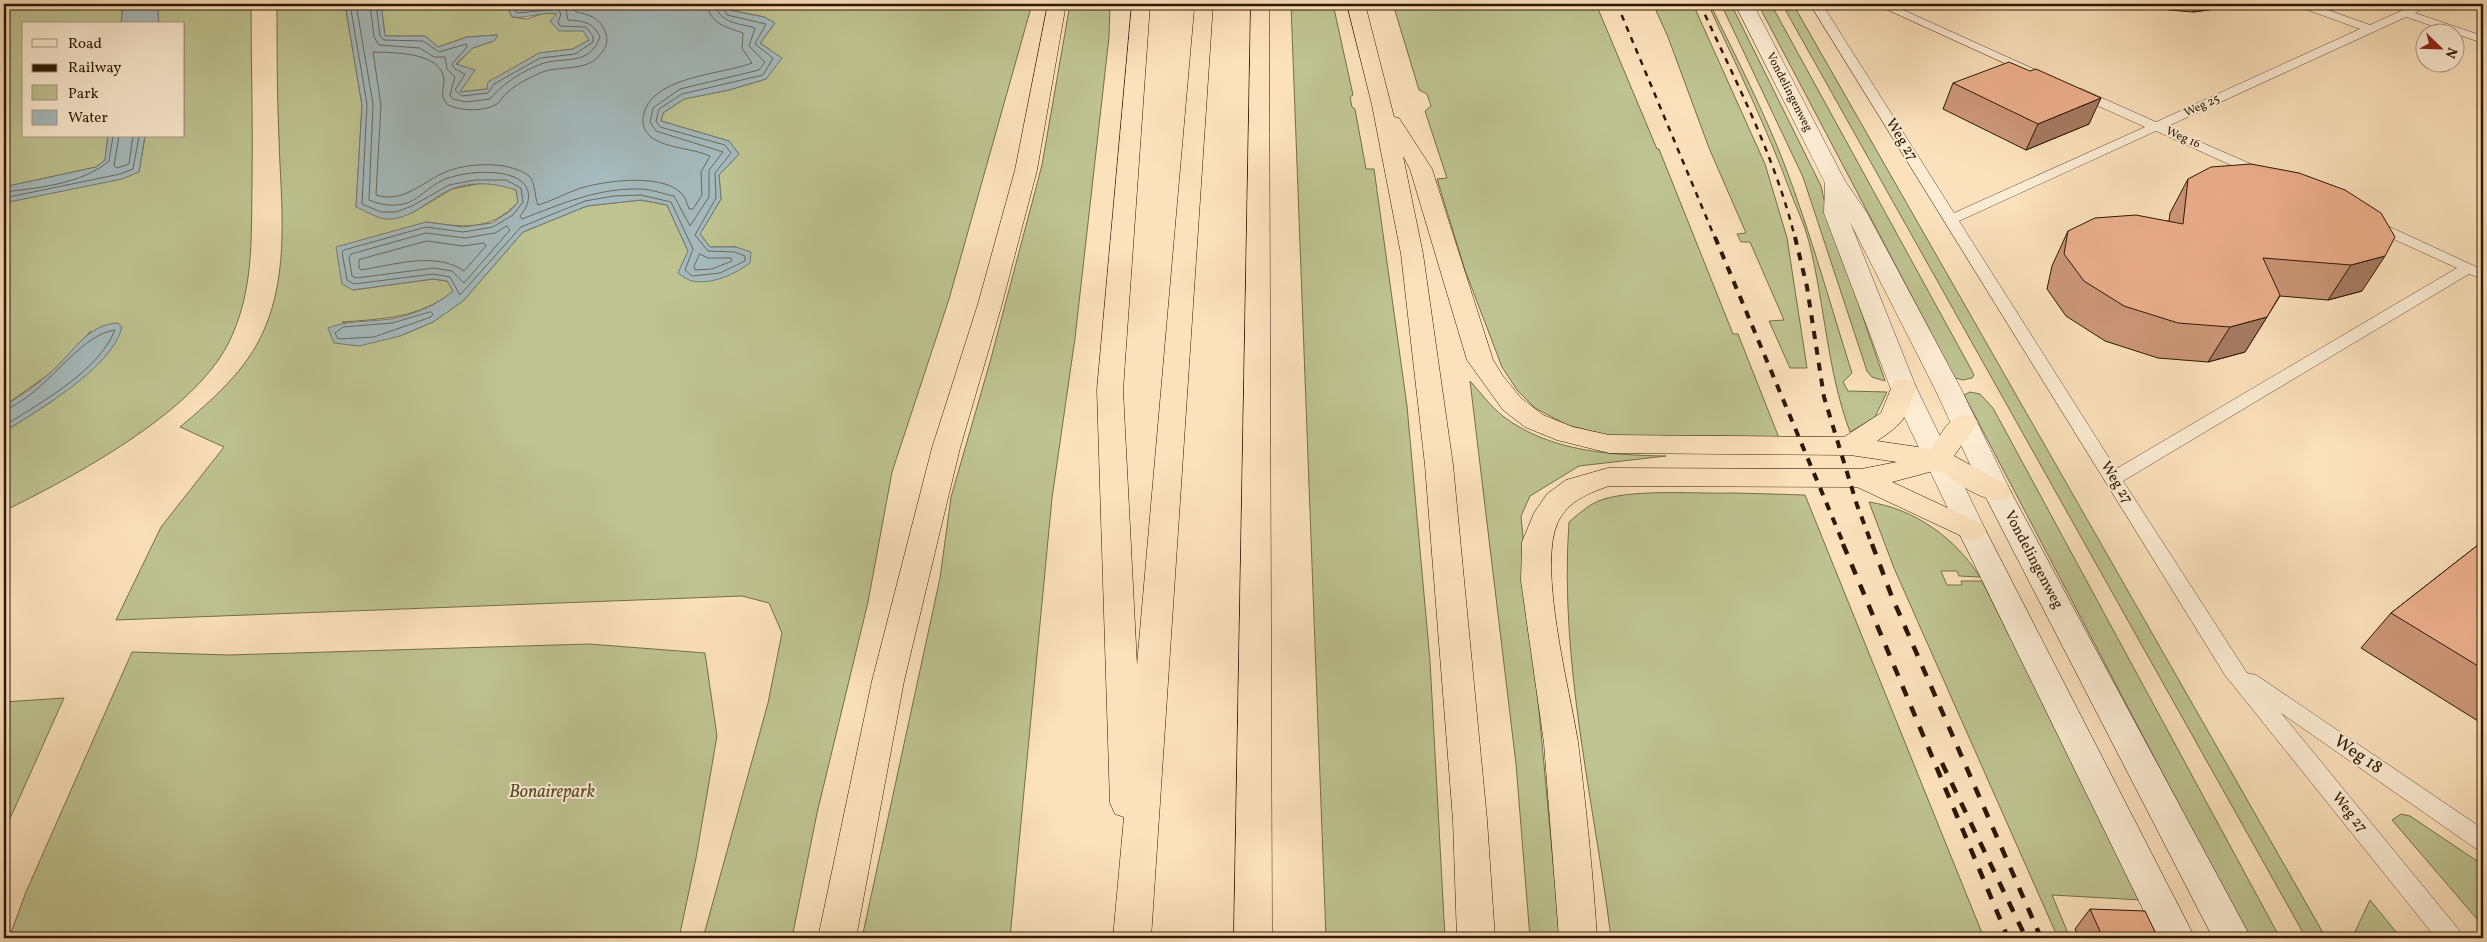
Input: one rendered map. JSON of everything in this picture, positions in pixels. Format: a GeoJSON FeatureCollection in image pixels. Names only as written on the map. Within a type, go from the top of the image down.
{"type":"FeatureCollection","features":[{"type":"Feature","properties":{"kind":"highway"},"geometry":{"type":"LineString","coordinates":[[837,938],[888,681],[946,448],[990,304],[1026,170],[1058,4]]}},
{"type":"Feature","properties":{"kind":"highway"},"geometry":{"type":"LineString","coordinates":[[1132,932],[1110,390],[1141,4]]}},
{"type":"Feature","properties":{"kind":"highway"},"geometry":{"type":"LineString","coordinates":[[1132,932],[1204,4]]}},
{"type":"Feature","properties":{"kind":"highway"},"geometry":{"type":"LineString","coordinates":[[1254,938],[1260,4]]}},
{"type":"Feature","properties":{"kind":"highway"},"geometry":{"type":"LineString","coordinates":[[1356,4],[1382,105],[1408,168],[1480,360],[1494,382],[1512,404],[1534,421],[1566,434],[1609,444],[1669,446],[1850,446],[1938,459],[1997,492]]}},
{"type":"Feature","properties":{"kind":"highway"},"geometry":{"type":"LineString","coordinates":[[1408,168],[1412,254],[1440,465],[1470,820],[1476,938]]}},
{"type":"Feature","properties":{"kind":"highway"},"geometry":{"type":"LineString","coordinates":[[1850,446],[1892,418],[1903,387]]}},
{"type":"Feature","properties":{"kind":"highway"},"geometry":{"type":"LineString","coordinates":[[1578,938],[1560,743],[1536,581],[1537,542],[1544,520],[1557,502],[1576,488],[1608,477],[1861,478],[1920,467],[1938,459],[1965,422]]}},
{"type":"Feature","properties":{"kind":"highway"},"geometry":{"type":"LineString","coordinates":[[1861,478],[1972,532]]}},
{"type":"Feature","properties":{"kind":"street","name":"Vondelingenweg"},"geometry":{"type":"LineString","coordinates":[[1744,4],[1834,181],[1856,213],[1965,422],[1997,492],[2232,938]]}},
{"type":"Feature","properties":{"kind":"street","name":"Vondelingenweg"},"geometry":{"type":"LineString","coordinates":[[1834,181],[1835,213],[1903,387],[1972,532],[2176,938]]}},
{"type":"Feature","properties":{"kind":"lane","name":"Weg 27"},"geometry":{"type":"LineString","coordinates":[[1816,4],[2232,669],[2450,938]]}},
{"type":"Feature","properties":{"kind":"lane","name":"Weg 16"},"geometry":{"type":"LineString","coordinates":[[1881,4],[2272,179]]}},
{"type":"Feature","properties":{"kind":"lane"},"geometry":{"type":"LineString","coordinates":[[2301,4],[2370,29]]}},
{"type":"Feature","properties":{"kind":"lane","name":"Weg 25"},"geometry":{"type":"LineString","coordinates":[[1951,220],[2425,4]]}},
{"type":"Feature","properties":{"kind":"lane"},"geometry":{"type":"LineString","coordinates":[[2406,12],[2483,40]]}},
{"type":"Feature","properties":{"kind":"lane"},"geometry":{"type":"LineString","coordinates":[[2361,219],[2483,274]]}},
{"type":"Feature","properties":{"kind":"lane"},"geometry":{"type":"LineString","coordinates":[[2113,479],[2468,268]]}},
{"type":"Feature","properties":{"kind":"lane","name":"Weg 18"},"geometry":{"type":"LineString","coordinates":[[2232,669],[2483,841]]}},
{"type":"Feature","properties":{"kind":"green space"},"geometry":{"type":"Polygon","coordinates":[[[4,4],[128,4],[123,5],[121,22],[22,22],[22,138],[108,138],[105,160],[96,167],[4,187],[4,4]]]}},
{"type":"Feature","properties":{"kind":"green space"},"geometry":{"type":"Polygon","coordinates":[[[157,4],[251,4],[251,246],[243,305],[228,344],[211,370],[188,395],[159,419],[96,462],[4,511],[4,432],[54,400],[91,331],[52,372],[4,406],[4,201],[139,172],[145,138],[185,138],[185,22],[159,22],[157,4]]]}},
{"type":"Feature","properties":{"kind":"green space"},"geometry":{"type":"Polygon","coordinates":[[[277,4],[345,4],[362,105],[356,207],[412,213],[452,189],[482,183],[503,185],[516,190],[518,202],[508,212],[487,223],[464,226],[426,222],[353,290],[433,279],[447,281],[453,291],[428,307],[401,316],[342,322],[400,336],[433,322],[463,301],[523,232],[587,206],[641,200],[667,205],[688,251],[736,247],[710,247],[700,234],[721,199],[719,175],[739,154],[729,141],[661,121],[663,113],[684,99],[729,90],[766,79],[781,58],[760,43],[775,23],[764,17],[729,10],[725,4],[1032,4],[949,299],[892,472],[868,602],[817,813],[792,938],[703,938],[768,703],[782,633],[769,603],[742,596],[116,620],[161,527],[224,447],[180,427],[228,383],[248,358],[257,345],[272,307],[278,284],[282,237],[277,4]]]}},
{"type":"Feature","properties":{"kind":"green space"},"geometry":{"type":"Polygon","coordinates":[[[381,4],[506,4],[512,17],[527,19],[547,12],[558,14],[584,31],[589,40],[573,49],[539,53],[487,89],[459,92],[456,65],[473,48],[494,41],[497,35],[467,37],[438,47],[425,36],[385,36],[381,4]]]}},
{"type":"Feature","properties":{"kind":"green space"},"geometry":{"type":"Polygon","coordinates":[[[1070,4],[1110,4],[1109,37],[1075,338],[1052,498],[1010,938],[862,938],[940,578],[951,497],[990,362],[1042,165],[1070,4]]]}},
{"type":"Feature","properties":{"kind":"green space"},"geometry":{"type":"Polygon","coordinates":[[[1291,4],[1333,4],[1353,95],[1350,97],[1352,107],[1355,109],[1366,169],[1374,169],[1407,406],[1430,661],[1445,938],[1326,938],[1291,4]]]}},
{"type":"Feature","properties":{"kind":"green space"},"geometry":{"type":"Polygon","coordinates":[[[1393,4],[1596,4],[1657,149],[1659,149],[1733,334],[1738,334],[1779,438],[1610,436],[1567,425],[1535,408],[1517,390],[1502,367],[1465,270],[1437,179],[1447,178],[1425,111],[1431,106],[1427,94],[1419,90],[1393,4]]]}},
{"type":"Feature","properties":{"kind":"green space"},"geometry":{"type":"Polygon","coordinates":[[[1653,4],[1693,4],[1765,164],[1787,238],[1807,368],[1790,368],[1769,321],[1784,320],[1750,242],[1741,242],[1737,234],[1746,233],[1709,148],[1668,37],[1653,4]]]}},
{"type":"Feature","properties":{"kind":"green space"},"geometry":{"type":"Polygon","coordinates":[[[1708,4],[1710,4],[1759,105],[1777,145],[1794,192],[1812,243],[1852,373],[1843,382],[1848,391],[1887,392],[1875,417],[1850,432],[1836,385],[1806,230],[1763,123],[1708,4]]]}},
{"type":"Feature","properties":{"kind":"green space"},"geometry":{"type":"Polygon","coordinates":[[[1721,4],[1731,4],[1821,186],[1827,213],[1885,381],[1872,377],[1867,371],[1803,177],[1721,4]]]}},
{"type":"Feature","properties":{"kind":"green space"},"geometry":{"type":"Polygon","coordinates":[[[1758,4],[1771,4],[1972,371],[1974,375],[1972,378],[1963,380],[1955,378],[1758,4]]]}},
{"type":"Feature","properties":{"kind":"green space"},"geometry":{"type":"Polygon","coordinates":[[[1782,4],[1793,4],[2326,938],[2306,938],[1782,4]]]}},
{"type":"Feature","properties":{"kind":"green space"},"geometry":{"type":"Polygon","coordinates":[[[1470,381],[1504,417],[1522,429],[1541,438],[1582,449],[1666,456],[1579,466],[1530,496],[1521,516],[1560,938],[1530,938],[1516,764],[1470,381]]]}},
{"type":"Feature","properties":{"kind":"green space"},"geometry":{"type":"Polygon","coordinates":[[[1970,392],[1980,394],[1993,408],[2280,938],[2249,938],[1964,395],[1970,392]]]}},
{"type":"Feature","properties":{"kind":"green space"},"geometry":{"type":"Polygon","coordinates":[[[1650,493],[1805,495],[1984,938],[1611,938],[1573,679],[1567,574],[1569,522],[1594,503],[1618,496],[1650,493]]]}},
{"type":"Feature","properties":{"kind":"green space"},"geometry":{"type":"Polygon","coordinates":[[[1869,502],[1902,511],[1932,527],[1959,550],[1980,577],[1959,576],[1957,571],[1941,571],[1947,585],[1962,585],[1961,581],[1982,581],[2141,900],[2052,895],[2070,938],[2058,938],[1894,568],[1869,502]]]}},
{"type":"Feature","properties":{"kind":"green space","name":"Bonairepark"},"geometry":{"type":"Polygon","coordinates":[[[589,644],[705,653],[717,736],[696,858],[679,938],[9,938],[26,892],[132,652],[229,655],[589,644]]]}},
{"type":"Feature","properties":{"kind":"green space"},"geometry":{"type":"Polygon","coordinates":[[[64,698],[13,812],[4,830],[4,702],[64,698]]]}},
{"type":"Feature","properties":{"kind":"green space"},"geometry":{"type":"Polygon","coordinates":[[[2401,814],[2410,816],[2483,865],[2483,926],[2392,820],[2401,814]]]}},
{"type":"Feature","properties":{"kind":"green space"},"geometry":{"type":"Polygon","coordinates":[[[2370,900],[2401,938],[2352,938],[2370,900]]]}},
{"type":"Feature","properties":{"kind":"water"},"geometry":{"type":"Polygon","coordinates":[[[157,4],[159,22],[121,22],[123,5],[157,4]]]}},
{"type":"Feature","properties":{"kind":"water"},"geometry":{"type":"Polygon","coordinates":[[[345,4],[381,4],[385,36],[425,36],[438,47],[467,37],[498,35],[494,41],[473,48],[456,64],[475,70],[460,92],[487,89],[488,82],[539,53],[573,49],[589,40],[583,31],[559,31],[550,21],[557,14],[546,13],[512,17],[506,4],[725,4],[729,10],[764,17],[775,23],[760,43],[782,58],[766,79],[729,90],[684,99],[663,113],[661,121],[729,141],[739,154],[719,175],[721,199],[700,234],[710,247],[736,247],[751,252],[750,263],[730,275],[715,280],[700,282],[690,280],[678,273],[688,251],[667,205],[641,200],[587,206],[523,232],[463,301],[433,322],[400,336],[359,346],[334,343],[328,328],[336,325],[390,319],[407,315],[432,305],[453,291],[447,281],[433,279],[353,290],[342,284],[336,247],[426,222],[463,227],[492,223],[510,211],[518,202],[516,190],[492,184],[476,184],[452,189],[412,213],[394,219],[374,216],[356,207],[362,105],[345,4]]]}},
{"type":"Feature","properties":{"kind":"water"},"geometry":{"type":"Polygon","coordinates":[[[108,138],[145,138],[139,172],[122,179],[4,203],[4,187],[96,167],[105,160],[108,138]]]}},
{"type":"Feature","properties":{"kind":"water"},"geometry":{"type":"Polygon","coordinates":[[[118,323],[122,327],[104,358],[72,387],[4,432],[4,406],[46,377],[89,334],[107,325],[118,323]]]}},
{"type":"Feature","properties":{"kind":"building"},"geometry":{"type":"Polygon","coordinates":[[[2009,62],[2030,71],[2036,69],[2101,98],[2038,124],[1953,83],[2009,62]]]}},
{"type":"Feature","properties":{"kind":"building"},"geometry":{"type":"Polygon","coordinates":[[[2251,164],[2299,173],[2345,190],[2381,213],[2395,237],[2385,256],[2351,265],[2263,258],[2280,295],[2267,317],[2230,327],[2178,323],[2124,306],[2084,281],[2064,254],[2068,231],[2095,218],[2136,215],[2183,224],[2188,179],[2211,167],[2251,164]]]}},
{"type":"Feature","properties":{"kind":"building"},"geometry":{"type":"Polygon","coordinates":[[[2483,541],[2483,669],[2391,613],[2483,541]]]}},
{"type":"Feature","properties":{"kind":"building"},"geometry":{"type":"Polygon","coordinates":[[[2090,909],[2145,911],[2158,938],[2103,938],[2090,909]]]}},
{"type":"Feature","properties":{"kind":"railway"},"geometry":{"type":"LineString","coordinates":[[1617,4],[1715,238]]}},
{"type":"Feature","properties":{"kind":"railway"},"geometry":{"type":"LineString","coordinates":[[1700,4],[1765,148],[1777,178],[1795,238]]}},
{"type":"Feature","properties":{"kind":"railway"},"geometry":{"type":"LineString","coordinates":[[1715,237],[1844,545]]}},
{"type":"Feature","properties":{"kind":"railway"},"geometry":{"type":"LineString","coordinates":[[1795,237],[1807,287],[1824,397],[1857,505],[1872,545]]}},
{"type":"Feature","properties":{"kind":"railway"},"geometry":{"type":"LineString","coordinates":[[1843,544],[2008,938]]}},
{"type":"Feature","properties":{"kind":"railway"},"geometry":{"type":"LineString","coordinates":[[1872,544],[1892,597],[2041,938]]}},
{"type":"Feature","properties":{"kind":"railway"},"geometry":{"type":"LineString","coordinates":[[1942,763],[2026,938]]}}]}
